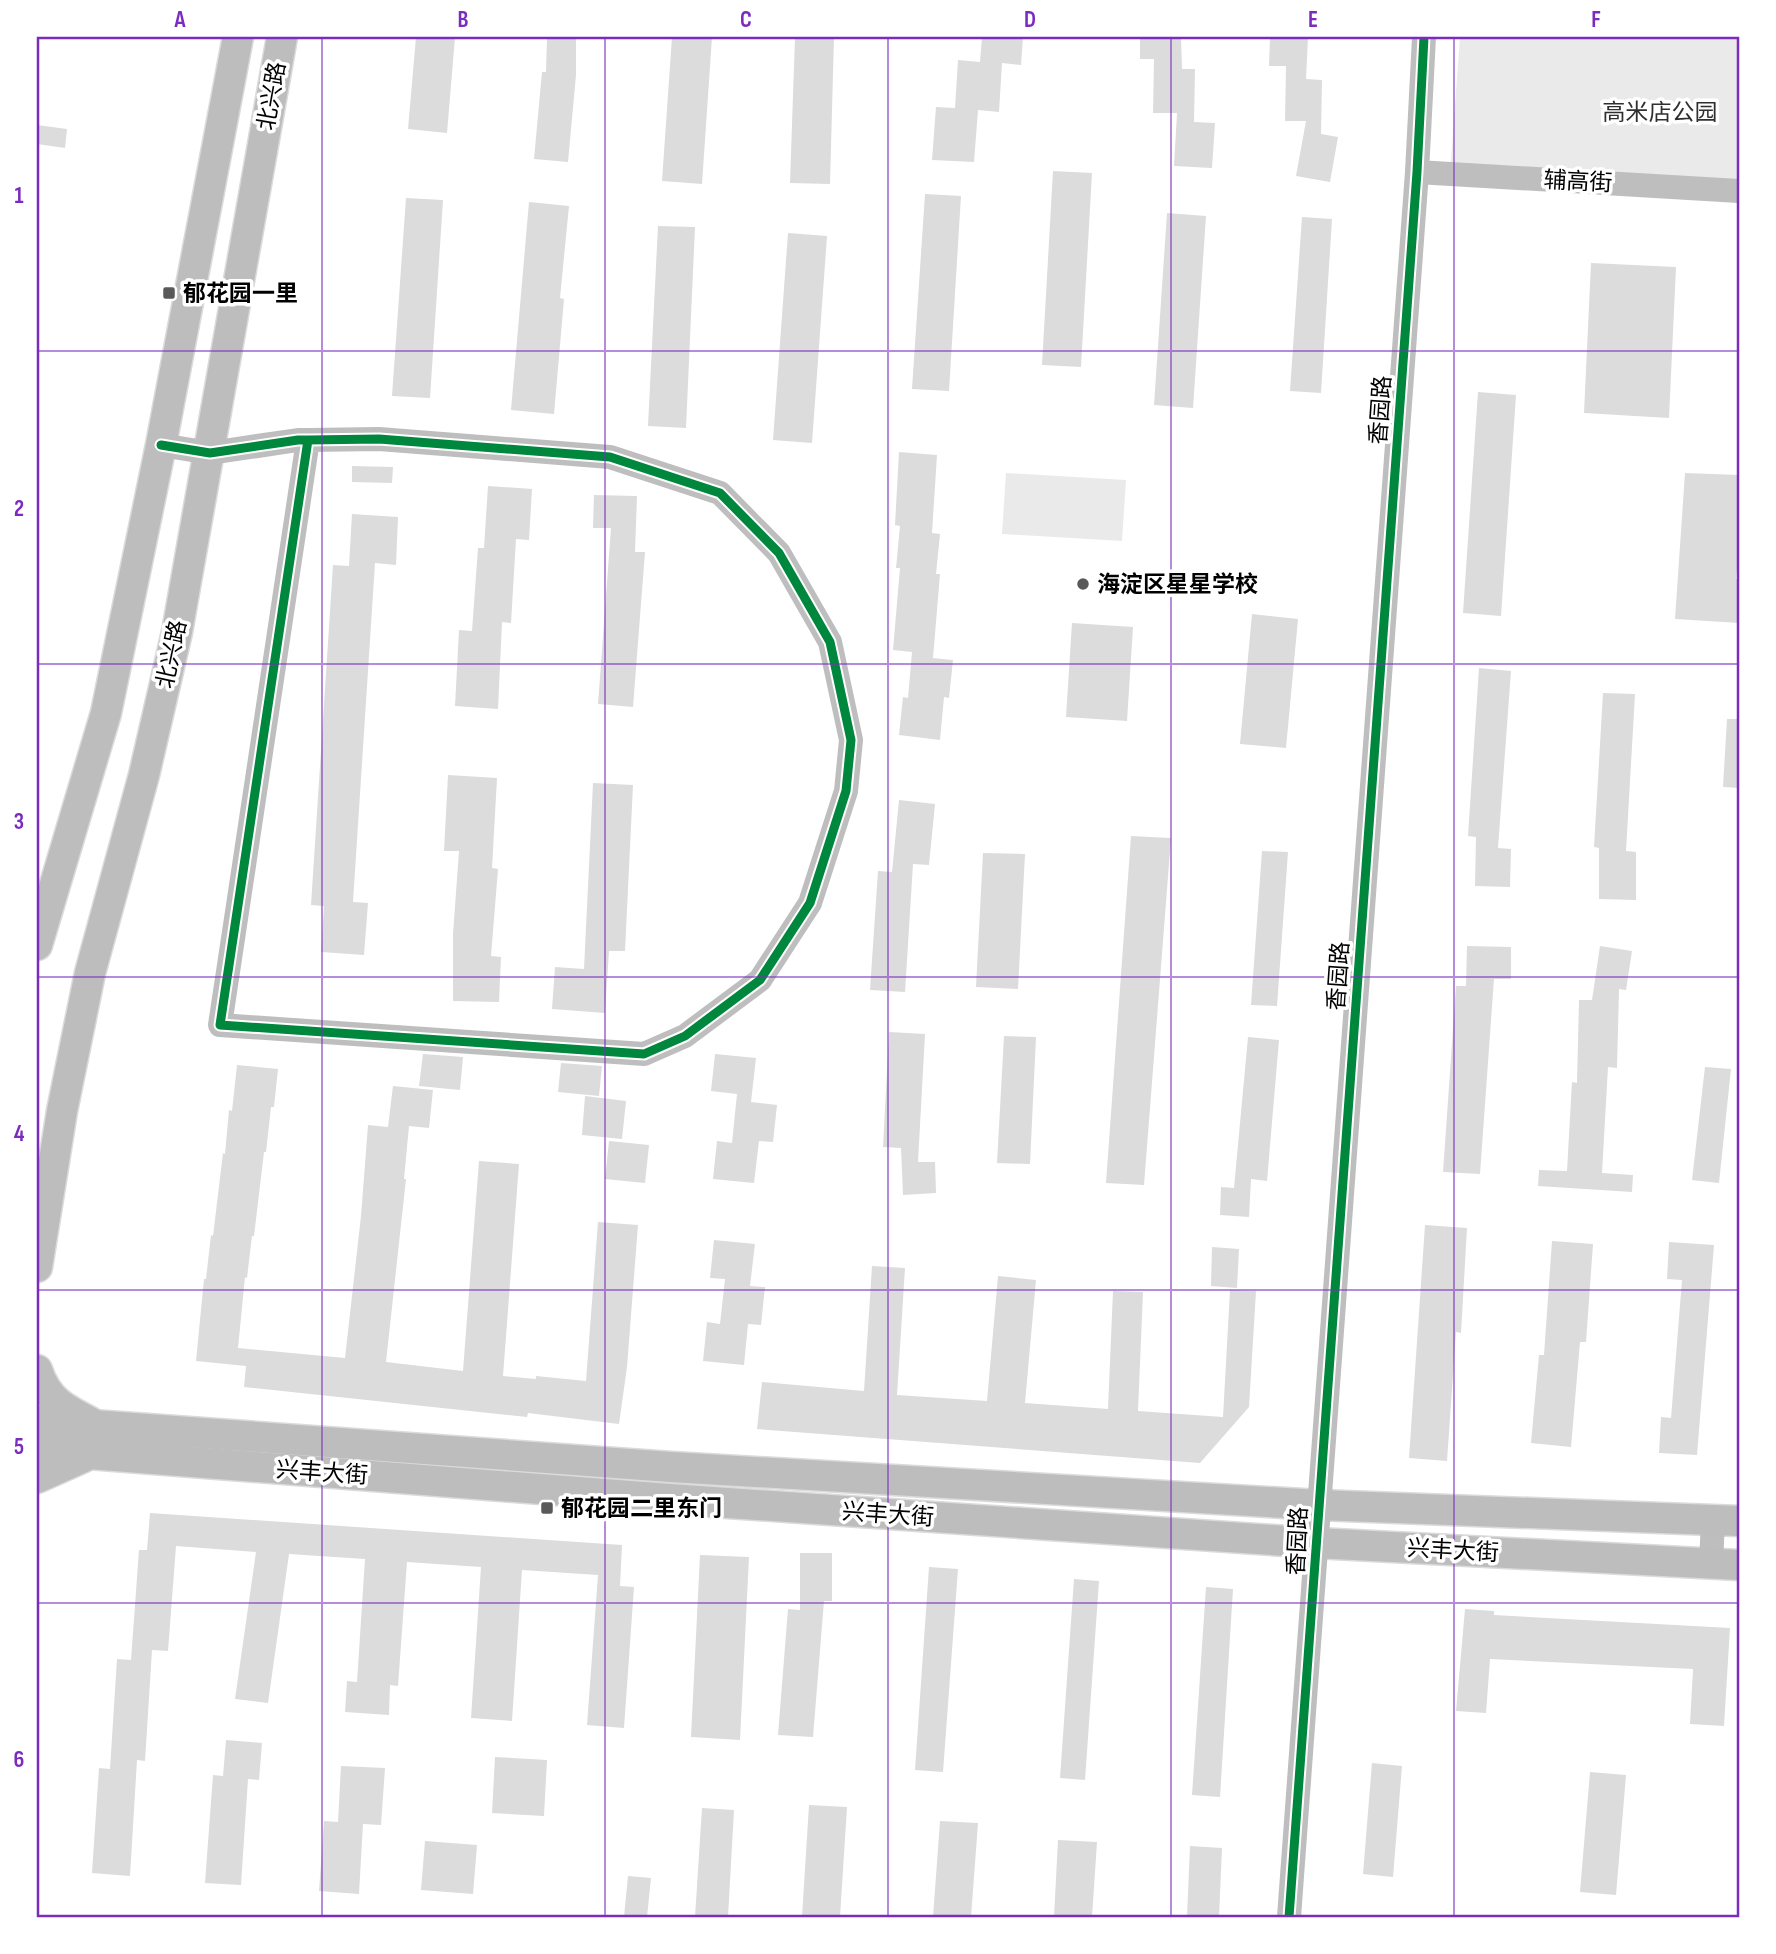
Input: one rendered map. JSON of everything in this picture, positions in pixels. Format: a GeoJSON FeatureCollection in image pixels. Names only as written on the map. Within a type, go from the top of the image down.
{"type":"FeatureCollection","features":[{"type":"Feature","properties":{"kind":"main road","name":"北兴路"},"geometry":{"type":"LineString","coordinates":[[37,945],[106,713],[161,445],[238,37]]}},
{"type":"Feature","properties":{"kind":"main road","name":"北兴路"},"geometry":{"type":"LineString","coordinates":[[37,1267],[62,1111],[90,973],[144,775],[171,657],[210,453],[282,37]]}},
{"type":"Feature","properties":{"kind":"main road"},"geometry":{"type":"LineString","coordinates":[[37,1370],[49,1396],[68,1410],[97,1425]]}},
{"type":"Feature","properties":{"kind":"main road","name":"兴丰大街"},"geometry":{"type":"LineString","coordinates":[[37,1421],[671,1467],[1319,1505],[1726,1520]]}},
{"type":"Feature","properties":{"kind":"main road","name":"兴丰大街"},"geometry":{"type":"LineString","coordinates":[[37,1450],[683,1500],[1316,1543],[1725,1564]]}},
{"type":"Feature","properties":{"kind":"main road"},"geometry":{"type":"LineString","coordinates":[[37,1478],[91,1454]]}},
{"type":"Feature","properties":{"kind":"street","name":"香园路"},"geometry":{"type":"LineString","coordinates":[[1289,1917],[1417,172],[1424,37]]}},
{"type":"Feature","properties":{"kind":"street","name":"辅高街"},"geometry":{"type":"LineString","coordinates":[[1417,172],[1739,191]]}},
{"type":"Feature","properties":{"kind":"street"},"geometry":{"type":"LineString","coordinates":[[161,445],[210,453],[308,440],[379,439],[610,457],[720,494],[779,553],[830,642],[850,740],[846,791],[810,903],[761,980],[685,1036],[644,1054],[220,1026],[308,440]]}},
{"type":"Feature","properties":{"kind":"street"},"geometry":{"type":"LineString","coordinates":[[1725,1564],[1726,1520]]}},
{"type":"Feature","properties":{"kind":"green space","name":"高米店公园"},"geometry":{"type":"Polygon","coordinates":[[[1460,37],[1739,37],[1739,191],[1450,174],[1460,37]]]}},
{"type":"Feature","properties":{"kind":"green space"},"geometry":{"type":"Polygon","coordinates":[[[1006,473],[1126,480],[1122,541],[1002,534],[1006,473]]]}},
{"type":"Feature","properties":{"kind":"building"},"geometry":{"type":"Polygon","coordinates":[[[416,37],[455,37],[447,133],[408,129],[416,37]]]}},
{"type":"Feature","properties":{"kind":"building"},"geometry":{"type":"Polygon","coordinates":[[[547,37],[576,37],[576,75],[568,162],[534,159],[542,72],[546,72],[547,37]]]}},
{"type":"Feature","properties":{"kind":"building"},"geometry":{"type":"Polygon","coordinates":[[[672,37],[712,37],[702,184],[662,181],[672,37]]]}},
{"type":"Feature","properties":{"kind":"building"},"geometry":{"type":"Polygon","coordinates":[[[795,37],[834,37],[830,184],[790,183],[795,37]]]}},
{"type":"Feature","properties":{"kind":"building"},"geometry":{"type":"Polygon","coordinates":[[[982,37],[1023,37],[1021,65],[1002,63],[999,112],[978,110],[974,162],[932,160],[936,107],[955,108],[958,60],[980,62],[982,37]]]}},
{"type":"Feature","properties":{"kind":"building"},"geometry":{"type":"Polygon","coordinates":[[[1140,37],[1181,37],[1182,69],[1195,69],[1194,122],[1215,123],[1212,168],[1174,166],[1177,113],[1153,113],[1154,59],[1140,59],[1140,37]]]}},
{"type":"Feature","properties":{"kind":"building"},"geometry":{"type":"Polygon","coordinates":[[[1270,37],[1308,37],[1306,79],[1322,80],[1321,134],[1338,137],[1330,182],[1296,176],[1306,121],[1285,121],[1286,66],[1269,66],[1270,37]]]}},
{"type":"Feature","properties":{"kind":"building"},"geometry":{"type":"Polygon","coordinates":[[[37,125],[67,129],[65,148],[37,144],[37,125]]]}},
{"type":"Feature","properties":{"kind":"building"},"geometry":{"type":"Polygon","coordinates":[[[1053,171],[1092,173],[1081,367],[1042,365],[1053,171]]]}},
{"type":"Feature","properties":{"kind":"building"},"geometry":{"type":"Polygon","coordinates":[[[925,194],[961,196],[949,391],[912,389],[925,194]]]}},
{"type":"Feature","properties":{"kind":"building"},"geometry":{"type":"Polygon","coordinates":[[[406,198],[443,200],[430,398],[392,396],[406,198]]]}},
{"type":"Feature","properties":{"kind":"building"},"geometry":{"type":"Polygon","coordinates":[[[529,202],[569,206],[560,298],[564,299],[554,414],[511,410],[529,202]]]}},
{"type":"Feature","properties":{"kind":"building"},"geometry":{"type":"Polygon","coordinates":[[[1167,213],[1206,216],[1193,408],[1154,405],[1167,213]]]}},
{"type":"Feature","properties":{"kind":"building"},"geometry":{"type":"Polygon","coordinates":[[[1302,217],[1332,219],[1321,393],[1290,391],[1302,217]]]}},
{"type":"Feature","properties":{"kind":"building"},"geometry":{"type":"Polygon","coordinates":[[[658,226],[695,227],[686,428],[648,426],[658,226]]]}},
{"type":"Feature","properties":{"kind":"building"},"geometry":{"type":"Polygon","coordinates":[[[788,233],[827,236],[812,443],[773,440],[788,233]]]}},
{"type":"Feature","properties":{"kind":"building"},"geometry":{"type":"Polygon","coordinates":[[[1591,263],[1676,267],[1669,418],[1584,413],[1591,263]]]}},
{"type":"Feature","properties":{"kind":"building"},"geometry":{"type":"Polygon","coordinates":[[[1478,392],[1516,395],[1501,616],[1463,613],[1478,392]]]}},
{"type":"Feature","properties":{"kind":"building"},"geometry":{"type":"Polygon","coordinates":[[[899,452],[937,455],[932,533],[940,534],[936,574],[940,574],[933,658],[953,660],[949,698],[944,697],[940,740],[899,735],[903,697],[908,698],[912,652],[893,650],[900,568],[896,568],[900,526],[895,525],[899,452]]]}},
{"type":"Feature","properties":{"kind":"building"},"geometry":{"type":"Polygon","coordinates":[[[352,466],[393,467],[392,483],[352,482],[352,466]]]}},
{"type":"Feature","properties":{"kind":"building"},"geometry":{"type":"Polygon","coordinates":[[[1685,473],[1739,475],[1739,551],[1736,579],[1739,579],[1739,623],[1675,619],[1685,473]]]}},
{"type":"Feature","properties":{"kind":"building"},"geometry":{"type":"Polygon","coordinates":[[[488,486],[532,489],[529,540],[516,539],[511,623],[502,622],[498,709],[455,706],[459,630],[472,631],[478,548],[484,548],[488,486]]]}},
{"type":"Feature","properties":{"kind":"building"},"geometry":{"type":"Polygon","coordinates":[[[594,495],[637,496],[635,552],[645,552],[633,707],[598,704],[611,528],[593,528],[594,495]]]}},
{"type":"Feature","properties":{"kind":"building"},"geometry":{"type":"Polygon","coordinates":[[[352,514],[398,517],[396,565],[375,563],[353,902],[368,903],[364,955],[321,952],[324,906],[311,905],[333,565],[349,566],[352,514]]]}},
{"type":"Feature","properties":{"kind":"building"},"geometry":{"type":"Polygon","coordinates":[[[1252,614],[1298,619],[1286,748],[1240,744],[1252,614]]]}},
{"type":"Feature","properties":{"kind":"building"},"geometry":{"type":"Polygon","coordinates":[[[1072,623],[1133,627],[1127,721],[1066,717],[1072,623]]]}},
{"type":"Feature","properties":{"kind":"building"},"geometry":{"type":"Polygon","coordinates":[[[1479,668],[1511,671],[1498,848],[1511,849],[1510,887],[1475,886],[1476,837],[1468,836],[1479,668]]]}},
{"type":"Feature","properties":{"kind":"building"},"geometry":{"type":"Polygon","coordinates":[[[1603,693],[1635,694],[1626,851],[1636,852],[1636,900],[1599,899],[1599,848],[1594,847],[1603,693]]]}},
{"type":"Feature","properties":{"kind":"building"},"geometry":{"type":"Polygon","coordinates":[[[1727,719],[1739,719],[1739,788],[1723,787],[1727,719]]]}},
{"type":"Feature","properties":{"kind":"building"},"geometry":{"type":"Polygon","coordinates":[[[448,775],[497,778],[492,868],[498,869],[491,956],[501,957],[499,1002],[453,1001],[453,934],[459,851],[444,851],[448,775]]]}},
{"type":"Feature","properties":{"kind":"building"},"geometry":{"type":"Polygon","coordinates":[[[593,783],[633,785],[625,951],[609,951],[605,1013],[552,1009],[555,967],[584,969],[593,783]]]}},
{"type":"Feature","properties":{"kind":"building"},"geometry":{"type":"Polygon","coordinates":[[[899,800],[935,804],[929,865],[913,864],[905,992],[870,990],[878,871],[892,872],[899,800]]]}},
{"type":"Feature","properties":{"kind":"building"},"geometry":{"type":"Polygon","coordinates":[[[1131,836],[1171,838],[1144,1185],[1106,1183],[1131,836]]]}},
{"type":"Feature","properties":{"kind":"building"},"geometry":{"type":"Polygon","coordinates":[[[1262,851],[1288,852],[1277,1006],[1251,1005],[1262,851]]]}},
{"type":"Feature","properties":{"kind":"building"},"geometry":{"type":"Polygon","coordinates":[[[983,853],[1025,854],[1018,989],[976,987],[983,853]]]}},
{"type":"Feature","properties":{"kind":"building"},"geometry":{"type":"Polygon","coordinates":[[[1467,946],[1511,947],[1511,979],[1494,979],[1480,1174],[1443,1172],[1456,986],[1466,986],[1467,946]]]}},
{"type":"Feature","properties":{"kind":"building"},"geometry":{"type":"Polygon","coordinates":[[[1600,946],[1632,951],[1626,990],[1619,989],[1617,1068],[1608,1067],[1602,1173],[1633,1175],[1632,1192],[1538,1186],[1539,1170],[1567,1171],[1572,1082],[1577,1083],[1579,1000],[1592,1000],[1600,946]]]}},
{"type":"Feature","properties":{"kind":"building"},"geometry":{"type":"Polygon","coordinates":[[[889,1032],[925,1034],[918,1162],[935,1162],[936,1193],[903,1195],[901,1148],[883,1147],[889,1032]]]}},
{"type":"Feature","properties":{"kind":"building"},"geometry":{"type":"Polygon","coordinates":[[[1004,1036],[1036,1037],[1030,1164],[997,1163],[1004,1036]]]}},
{"type":"Feature","properties":{"kind":"building"},"geometry":{"type":"Polygon","coordinates":[[[1248,1037],[1279,1040],[1267,1181],[1251,1179],[1249,1217],[1220,1215],[1221,1187],[1234,1188],[1248,1037]]]}},
{"type":"Feature","properties":{"kind":"building"},"geometry":{"type":"Polygon","coordinates":[[[423,1054],[463,1057],[460,1090],[419,1086],[423,1054]]]}},
{"type":"Feature","properties":{"kind":"building"},"geometry":{"type":"Polygon","coordinates":[[[715,1054],[756,1058],[751,1102],[777,1105],[773,1142],[759,1141],[754,1183],[713,1179],[717,1141],[732,1143],[737,1094],[711,1091],[715,1054]]]}},
{"type":"Feature","properties":{"kind":"building"},"geometry":{"type":"Polygon","coordinates":[[[561,1063],[602,1066],[599,1096],[558,1092],[561,1063]]]}},
{"type":"Feature","properties":{"kind":"building"},"geometry":{"type":"Polygon","coordinates":[[[237,1065],[278,1069],[254,1236],[247,1278],[245,1277],[238,1348],[345,1358],[368,1125],[388,1127],[393,1086],[433,1090],[429,1128],[409,1126],[406,1179],[386,1362],[463,1371],[479,1161],[519,1164],[503,1376],[586,1381],[598,1222],[638,1225],[627,1367],[619,1424],[244,1387],[246,1366],[196,1361],[204,1279],[211,1235],[213,1236],[237,1065]]]}},
{"type":"Feature","properties":{"kind":"building"},"geometry":{"type":"Polygon","coordinates":[[[1705,1067],[1731,1069],[1719,1183],[1692,1180],[1705,1067]]]}},
{"type":"Feature","properties":{"kind":"building"},"geometry":{"type":"Polygon","coordinates":[[[585,1096],[626,1101],[622,1139],[582,1135],[585,1096]]]}},
{"type":"Feature","properties":{"kind":"building"},"geometry":{"type":"Polygon","coordinates":[[[609,1141],[649,1145],[645,1183],[605,1179],[609,1141]]]}},
{"type":"Feature","properties":{"kind":"building"},"geometry":{"type":"Polygon","coordinates":[[[1425,1225],[1467,1228],[1461,1333],[1456,1332],[1447,1461],[1409,1458],[1425,1225]]]}},
{"type":"Feature","properties":{"kind":"building"},"geometry":{"type":"Polygon","coordinates":[[[714,1240],[755,1244],[750,1286],[765,1287],[761,1325],[748,1324],[744,1365],[703,1361],[707,1322],[720,1324],[725,1279],[710,1278],[714,1240]]]}},
{"type":"Feature","properties":{"kind":"building"},"geometry":{"type":"Polygon","coordinates":[[[1552,1241],[1593,1244],[1586,1342],[1580,1342],[1571,1447],[1531,1443],[1539,1355],[1544,1355],[1552,1241]]]}},
{"type":"Feature","properties":{"kind":"building"},"geometry":{"type":"Polygon","coordinates":[[[1669,1242],[1714,1245],[1697,1455],[1659,1453],[1661,1417],[1671,1418],[1682,1280],[1667,1279],[1669,1242]]]}},
{"type":"Feature","properties":{"kind":"building"},"geometry":{"type":"Polygon","coordinates":[[[1212,1247],[1239,1249],[1237,1288],[1211,1286],[1212,1247]]]}},
{"type":"Feature","properties":{"kind":"building"},"geometry":{"type":"Polygon","coordinates":[[[872,1266],[905,1268],[897,1395],[987,1401],[998,1276],[1036,1280],[1025,1403],[1108,1409],[1113,1291],[1143,1292],[1138,1411],[1223,1417],[1230,1290],[1256,1291],[1249,1407],[1200,1463],[757,1429],[762,1382],[864,1391],[872,1266]]]}},
{"type":"Feature","properties":{"kind":"building"},"geometry":{"type":"Polygon","coordinates":[[[150,1513],[622,1545],[620,1586],[634,1587],[624,1728],[587,1725],[598,1575],[522,1570],[512,1721],[471,1718],[481,1567],[407,1562],[398,1686],[390,1685],[389,1715],[345,1712],[347,1681],[357,1682],[365,1559],[289,1554],[268,1703],[235,1699],[256,1552],[176,1546],[168,1651],[152,1650],[145,1761],[137,1760],[130,1876],[92,1873],[99,1768],[110,1769],[117,1659],[131,1660],[139,1550],[147,1550],[150,1513]]]}},
{"type":"Feature","properties":{"kind":"building"},"geometry":{"type":"Polygon","coordinates":[[[800,1553],[832,1553],[832,1601],[824,1601],[813,1737],[778,1735],[788,1609],[800,1610],[800,1553]]]}},
{"type":"Feature","properties":{"kind":"building"},"geometry":{"type":"Polygon","coordinates":[[[700,1555],[749,1557],[740,1740],[691,1737],[700,1555]]]}},
{"type":"Feature","properties":{"kind":"building"},"geometry":{"type":"Polygon","coordinates":[[[929,1567],[958,1569],[943,1772],[915,1770],[929,1567]]]}},
{"type":"Feature","properties":{"kind":"building"},"geometry":{"type":"Polygon","coordinates":[[[1074,1579],[1099,1581],[1085,1780],[1060,1778],[1074,1579]]]}},
{"type":"Feature","properties":{"kind":"building"},"geometry":{"type":"Polygon","coordinates":[[[1206,1587],[1233,1589],[1220,1797],[1192,1795],[1206,1587]]]}},
{"type":"Feature","properties":{"kind":"building"},"geometry":{"type":"Polygon","coordinates":[[[1465,1609],[1494,1611],[1494,1615],[1730,1628],[1724,1726],[1690,1724],[1693,1669],[1490,1659],[1486,1713],[1456,1711],[1465,1609]]]}},
{"type":"Feature","properties":{"kind":"building"},"geometry":{"type":"Polygon","coordinates":[[[226,1740],[262,1743],[259,1780],[248,1779],[241,1885],[205,1883],[213,1775],[223,1776],[226,1740]]]}},
{"type":"Feature","properties":{"kind":"building"},"geometry":{"type":"Polygon","coordinates":[[[495,1757],[547,1760],[544,1816],[492,1813],[495,1757]]]}},
{"type":"Feature","properties":{"kind":"building"},"geometry":{"type":"Polygon","coordinates":[[[1372,1763],[1402,1766],[1393,1877],[1363,1874],[1372,1763]]]}},
{"type":"Feature","properties":{"kind":"building"},"geometry":{"type":"Polygon","coordinates":[[[341,1766],[385,1768],[381,1825],[363,1824],[359,1894],[319,1891],[324,1821],[338,1822],[341,1766]]]}},
{"type":"Feature","properties":{"kind":"building"},"geometry":{"type":"Polygon","coordinates":[[[1590,1772],[1626,1775],[1616,1895],[1580,1892],[1590,1772]]]}},
{"type":"Feature","properties":{"kind":"building"},"geometry":{"type":"Polygon","coordinates":[[[809,1805],[847,1807],[840,1917],[802,1917],[809,1805]]]}},
{"type":"Feature","properties":{"kind":"building"},"geometry":{"type":"Polygon","coordinates":[[[702,1808],[734,1810],[728,1917],[695,1917],[702,1808]]]}},
{"type":"Feature","properties":{"kind":"building"},"geometry":{"type":"Polygon","coordinates":[[[940,1821],[978,1823],[971,1917],[933,1917],[940,1821]]]}},
{"type":"Feature","properties":{"kind":"building"},"geometry":{"type":"Polygon","coordinates":[[[1058,1840],[1097,1842],[1092,1917],[1054,1917],[1058,1840]]]}},
{"type":"Feature","properties":{"kind":"building"},"geometry":{"type":"Polygon","coordinates":[[[425,1841],[477,1845],[473,1894],[421,1890],[425,1841]]]}},
{"type":"Feature","properties":{"kind":"building"},"geometry":{"type":"Polygon","coordinates":[[[1190,1846],[1222,1848],[1219,1917],[1187,1917],[1190,1846]]]}},
{"type":"Feature","properties":{"kind":"building"},"geometry":{"type":"Polygon","coordinates":[[[628,1876],[651,1878],[647,1917],[624,1917],[628,1876]]]}},
{"type":"Feature","properties":{"kind":"cycle path"},"geometry":{"type":"LineString","coordinates":[[1289,1917],[1417,172],[1424,37]]}},
{"type":"Feature","properties":{"kind":"cycle path"},"geometry":{"type":"LineString","coordinates":[[161,445],[210,453],[298,440],[379,439],[610,457],[720,493],[779,553],[830,642],[851,740],[846,791],[810,903],[760,980],[685,1036],[644,1054],[220,1025],[308,440]]}},
{"type":"Feature","properties":{"kind":"place","name":"郁花园一里"},"geometry":{"type":"Point","coordinates":[169,293]}},
{"type":"Feature","properties":{"kind":"place","name":"海淀区星星学校"},"geometry":{"type":"Point","coordinates":[1083,584]}},
{"type":"Feature","properties":{"kind":"place","name":"郁花园二里东门"},"geometry":{"type":"Point","coordinates":[547,1508]}}]}
